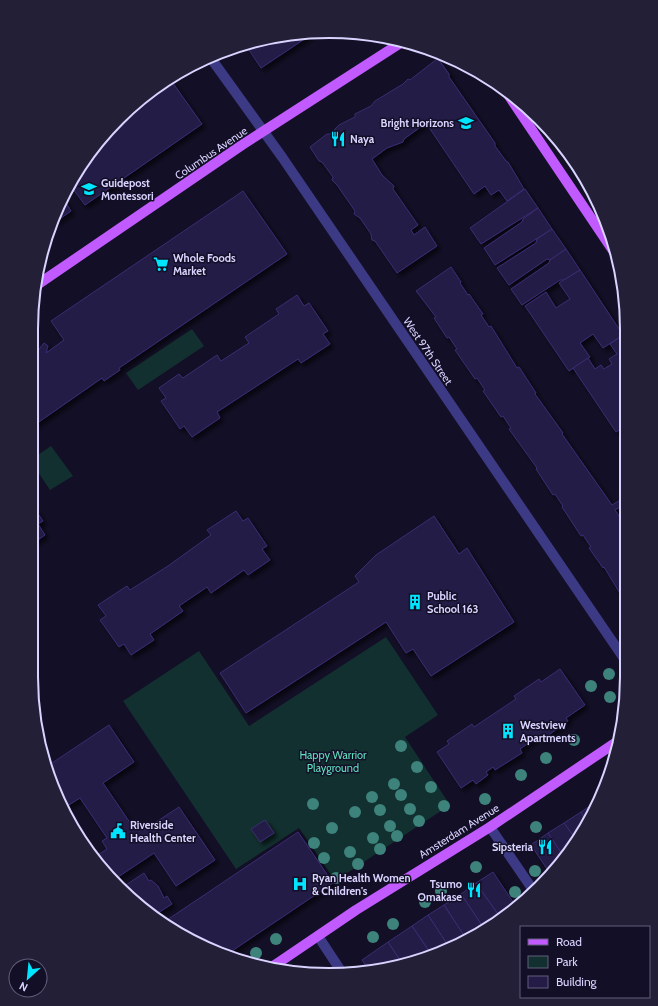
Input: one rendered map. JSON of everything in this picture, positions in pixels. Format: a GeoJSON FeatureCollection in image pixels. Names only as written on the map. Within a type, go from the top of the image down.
{"type":"FeatureCollection","features":[{"type":"Feature","properties":{"kind":"main road","name":"Columbus Avenue"},"geometry":{"type":"LineString","coordinates":[[42,282],[264,132],[396,46]]}},
{"type":"Feature","properties":{"kind":"main road"},"geometry":{"type":"LineString","coordinates":[[515,106],[607,241]]}},
{"type":"Feature","properties":{"kind":"main road","name":"Amsterdam Avenue"},"geometry":{"type":"LineString","coordinates":[[278,963],[490,827],[611,745]]}},
{"type":"Feature","properties":{"kind":"street","name":"West 97th Street"},"geometry":{"type":"LineString","coordinates":[[214,62],[264,132],[620,653]]}},
{"type":"Feature","properties":{"kind":"street"},"geometry":{"type":"LineString","coordinates":[[490,827],[531,887]]}},
{"type":"Feature","properties":{"kind":"street"},"geometry":{"type":"LineString","coordinates":[[318,936],[339,967]]}},
{"type":"Feature","properties":{"kind":"green space"},"geometry":{"type":"Polygon","coordinates":[[[192,329],[204,346],[138,390],[126,373],[192,329]]]}},
{"type":"Feature","properties":{"kind":"green space"},"geometry":{"type":"Polygon","coordinates":[[[51,446],[73,476],[50,490],[38,472],[38,455],[51,446]]]}},
{"type":"Feature","properties":{"kind":"green space","name":"Happy Warrior Playground"},"geometry":{"type":"Polygon","coordinates":[[[386,637],[438,715],[405,737],[450,805],[335,881],[299,828],[236,869],[123,701],[199,651],[249,726],[386,637]]]}},
{"type":"Feature","properties":{"kind":"building"},"geometry":{"type":"Polygon","coordinates":[[[304,39],[261,68],[249,49],[291,40],[304,39]]]}},
{"type":"Feature","properties":{"kind":"building"},"geometry":{"type":"Polygon","coordinates":[[[437,59],[449,74],[449,77],[495,143],[495,146],[508,162],[524,189],[507,201],[499,190],[491,195],[485,186],[474,194],[426,123],[404,139],[403,142],[387,148],[372,159],[382,175],[394,186],[393,189],[418,225],[411,230],[414,235],[425,227],[437,246],[397,273],[375,241],[372,240],[371,234],[360,218],[354,214],[355,211],[332,180],[333,177],[322,162],[319,161],[310,147],[327,134],[330,134],[339,125],[355,117],[355,114],[371,106],[375,101],[403,84],[408,79],[410,80],[437,59]]]}},
{"type":"Feature","properties":{"kind":"building"},"geometry":{"type":"Polygon","coordinates":[[[173,83],[202,124],[85,205],[73,190],[87,167],[123,123],[152,98],[173,83]]]}},
{"type":"Feature","properties":{"kind":"building"},"geometry":{"type":"Polygon","coordinates":[[[525,189],[538,208],[481,244],[470,228],[525,189]]]}},
{"type":"Feature","properties":{"kind":"building"},"geometry":{"type":"Polygon","coordinates":[[[243,191],[287,254],[119,368],[120,370],[104,381],[102,378],[38,423],[38,351],[44,343],[48,346],[46,353],[64,340],[51,321],[243,191]]]}},
{"type":"Feature","properties":{"kind":"building"},"geometry":{"type":"Polygon","coordinates":[[[66,204],[71,211],[60,219],[66,204]]]}},
{"type":"Feature","properties":{"kind":"building"},"geometry":{"type":"Polygon","coordinates":[[[538,208],[552,229],[495,265],[484,248],[522,222],[523,219],[538,208]]]}},
{"type":"Feature","properties":{"kind":"building"},"geometry":{"type":"Polygon","coordinates":[[[552,229],[566,249],[550,260],[547,259],[509,285],[497,268],[536,243],[537,239],[552,229]]]}},
{"type":"Feature","properties":{"kind":"building"},"geometry":{"type":"Polygon","coordinates":[[[566,249],[580,270],[564,280],[560,280],[522,305],[511,289],[549,263],[550,260],[566,249]]]}},
{"type":"Feature","properties":{"kind":"building"},"geometry":{"type":"Polygon","coordinates":[[[451,267],[468,295],[469,294],[483,314],[481,315],[489,327],[491,326],[517,368],[519,367],[536,393],[535,394],[612,505],[620,500],[620,507],[615,510],[620,518],[620,593],[604,567],[603,568],[589,548],[591,547],[583,535],[581,536],[555,494],[553,495],[536,469],[537,468],[509,429],[511,428],[503,416],[501,417],[483,391],[485,390],[477,378],[475,379],[455,350],[457,349],[449,337],[447,338],[434,318],[436,317],[416,291],[451,267]]]}},
{"type":"Feature","properties":{"kind":"building"},"geometry":{"type":"Polygon","coordinates":[[[580,270],[620,330],[620,337],[603,348],[593,334],[580,343],[590,357],[569,371],[525,306],[546,292],[556,308],[570,299],[559,283],[580,270]]]}},
{"type":"Feature","properties":{"kind":"building"},"geometry":{"type":"Polygon","coordinates":[[[297,295],[304,306],[309,303],[328,331],[323,334],[330,344],[301,363],[298,359],[217,412],[220,418],[192,437],[184,426],[180,429],[161,401],[166,398],[159,388],[179,374],[183,378],[217,355],[221,361],[249,343],[245,337],[279,314],[276,309],[297,295]]]}},
{"type":"Feature","properties":{"kind":"building"},"geometry":{"type":"Polygon","coordinates":[[[620,337],[620,430],[616,432],[573,368],[588,358],[595,369],[601,365],[604,369],[612,364],[609,359],[617,354],[610,344],[620,337]]]}},
{"type":"Feature","properties":{"kind":"building"},"geometry":{"type":"Polygon","coordinates":[[[236,511],[243,521],[248,518],[267,546],[262,549],[270,560],[248,575],[244,570],[211,593],[207,587],[179,606],[183,611],[150,634],[154,640],[131,655],[124,644],[119,647],[100,620],[106,616],[98,605],[127,586],[130,590],[168,566],[211,535],[207,530],[236,511]]]}},
{"type":"Feature","properties":{"kind":"building"},"geometry":{"type":"Polygon","coordinates":[[[38,514],[43,521],[38,524],[38,514]]]}},
{"type":"Feature","properties":{"kind":"building","name":"Public School 163"},"geometry":{"type":"Polygon","coordinates":[[[434,516],[459,554],[467,548],[514,622],[431,676],[413,649],[406,653],[386,622],[246,713],[220,673],[359,582],[355,576],[376,555],[434,516]]]}},
{"type":"Feature","properties":{"kind":"building"},"geometry":{"type":"Polygon","coordinates":[[[38,524],[45,535],[38,540],[38,524]]]}},
{"type":"Feature","properties":{"kind":"building","name":"Westview Apartments"},"geometry":{"type":"Polygon","coordinates":[[[560,669],[585,705],[566,718],[568,721],[543,739],[540,735],[520,749],[522,753],[495,770],[493,767],[486,772],[488,775],[476,784],[473,780],[461,788],[437,752],[449,744],[447,741],[472,724],[474,727],[516,699],[514,696],[539,679],[541,682],[560,669]]]}},
{"type":"Feature","properties":{"kind":"building"},"geometry":{"type":"Polygon","coordinates":[[[109,725],[134,762],[103,783],[135,830],[141,826],[144,830],[179,807],[215,860],[176,886],[154,853],[118,877],[99,855],[107,849],[102,841],[107,838],[80,798],[68,806],[51,764],[109,725]]]}},
{"type":"Feature","properties":{"kind":"building"},"geometry":{"type":"Polygon","coordinates":[[[590,806],[584,817],[581,812],[590,806]]]}},
{"type":"Feature","properties":{"kind":"building"},"geometry":{"type":"Polygon","coordinates":[[[581,812],[584,817],[573,835],[564,823],[581,812]]]}},
{"type":"Feature","properties":{"kind":"building"},"geometry":{"type":"Polygon","coordinates":[[[265,820],[274,833],[260,842],[251,829],[265,820]]]}},
{"type":"Feature","properties":{"kind":"building"},"geometry":{"type":"Polygon","coordinates":[[[564,823],[573,835],[561,853],[548,833],[564,823]]]}},
{"type":"Feature","properties":{"kind":"building"},"geometry":{"type":"Polygon","coordinates":[[[298,832],[333,883],[231,951],[200,938],[168,919],[298,832]]]}},
{"type":"Feature","properties":{"kind":"building"},"geometry":{"type":"Polygon","coordinates":[[[548,833],[561,853],[547,870],[531,845],[548,833]]]}},
{"type":"Feature","properties":{"kind":"building"},"geometry":{"type":"Polygon","coordinates":[[[493,872],[513,902],[498,914],[476,883],[493,872]]]}},
{"type":"Feature","properties":{"kind":"building"},"geometry":{"type":"Polygon","coordinates":[[[144,873],[149,881],[151,880],[158,886],[164,898],[167,896],[172,904],[158,913],[126,885],[144,873]]]}},
{"type":"Feature","properties":{"kind":"building"},"geometry":{"type":"Polygon","coordinates":[[[476,883],[498,914],[481,925],[461,894],[476,883]]]}},
{"type":"Feature","properties":{"kind":"building"},"geometry":{"type":"Polygon","coordinates":[[[461,894],[481,925],[464,935],[444,905],[461,894]]]}},
{"type":"Feature","properties":{"kind":"building"},"geometry":{"type":"Polygon","coordinates":[[[444,905],[464,935],[446,943],[428,915],[444,905]]]}},
{"type":"Feature","properties":{"kind":"building"},"geometry":{"type":"Polygon","coordinates":[[[428,915],[446,943],[429,951],[412,926],[428,915]]]}},
{"type":"Feature","properties":{"kind":"building"},"geometry":{"type":"Polygon","coordinates":[[[412,926],[429,951],[399,959],[388,942],[412,926]]]}},
{"type":"Feature","properties":{"kind":"building"},"geometry":{"type":"Polygon","coordinates":[[[388,942],[399,959],[366,966],[362,960],[388,942]]]}},
{"type":"Feature","properties":{"kind":"place","name":"Bright Horizons"},"geometry":{"type":"Point","coordinates":[466,123]}},
{"type":"Feature","properties":{"kind":"place","name":"Naya"},"geometry":{"type":"Point","coordinates":[338,139]}},
{"type":"Feature","properties":{"kind":"place","name":"Guidepost Montessori"},"geometry":{"type":"Point","coordinates":[89,189]}},
{"type":"Feature","properties":{"kind":"place","name":"Whole Foods Market"},"geometry":{"type":"Point","coordinates":[161,264]}},
{"type":"Feature","properties":{"kind":"place","name":"Public School 163"},"geometry":{"type":"Point","coordinates":[415,602]}},
{"type":"Feature","properties":{"kind":"place","name":"Westview Apartments"},"geometry":{"type":"Point","coordinates":[508,731]}},
{"type":"Feature","properties":{"kind":"place","name":"Riverside Health Center"},"geometry":{"type":"Point","coordinates":[118,831]}},
{"type":"Feature","properties":{"kind":"place","name":"Sipsteria"},"geometry":{"type":"Point","coordinates":[545,847]}},
{"type":"Feature","properties":{"kind":"place","name":"Ryan Health Women & Children's"},"geometry":{"type":"Point","coordinates":[300,884]}},
{"type":"Feature","properties":{"kind":"place","name":"Tsumo Omakase"},"geometry":{"type":"Point","coordinates":[474,890]}}]}
